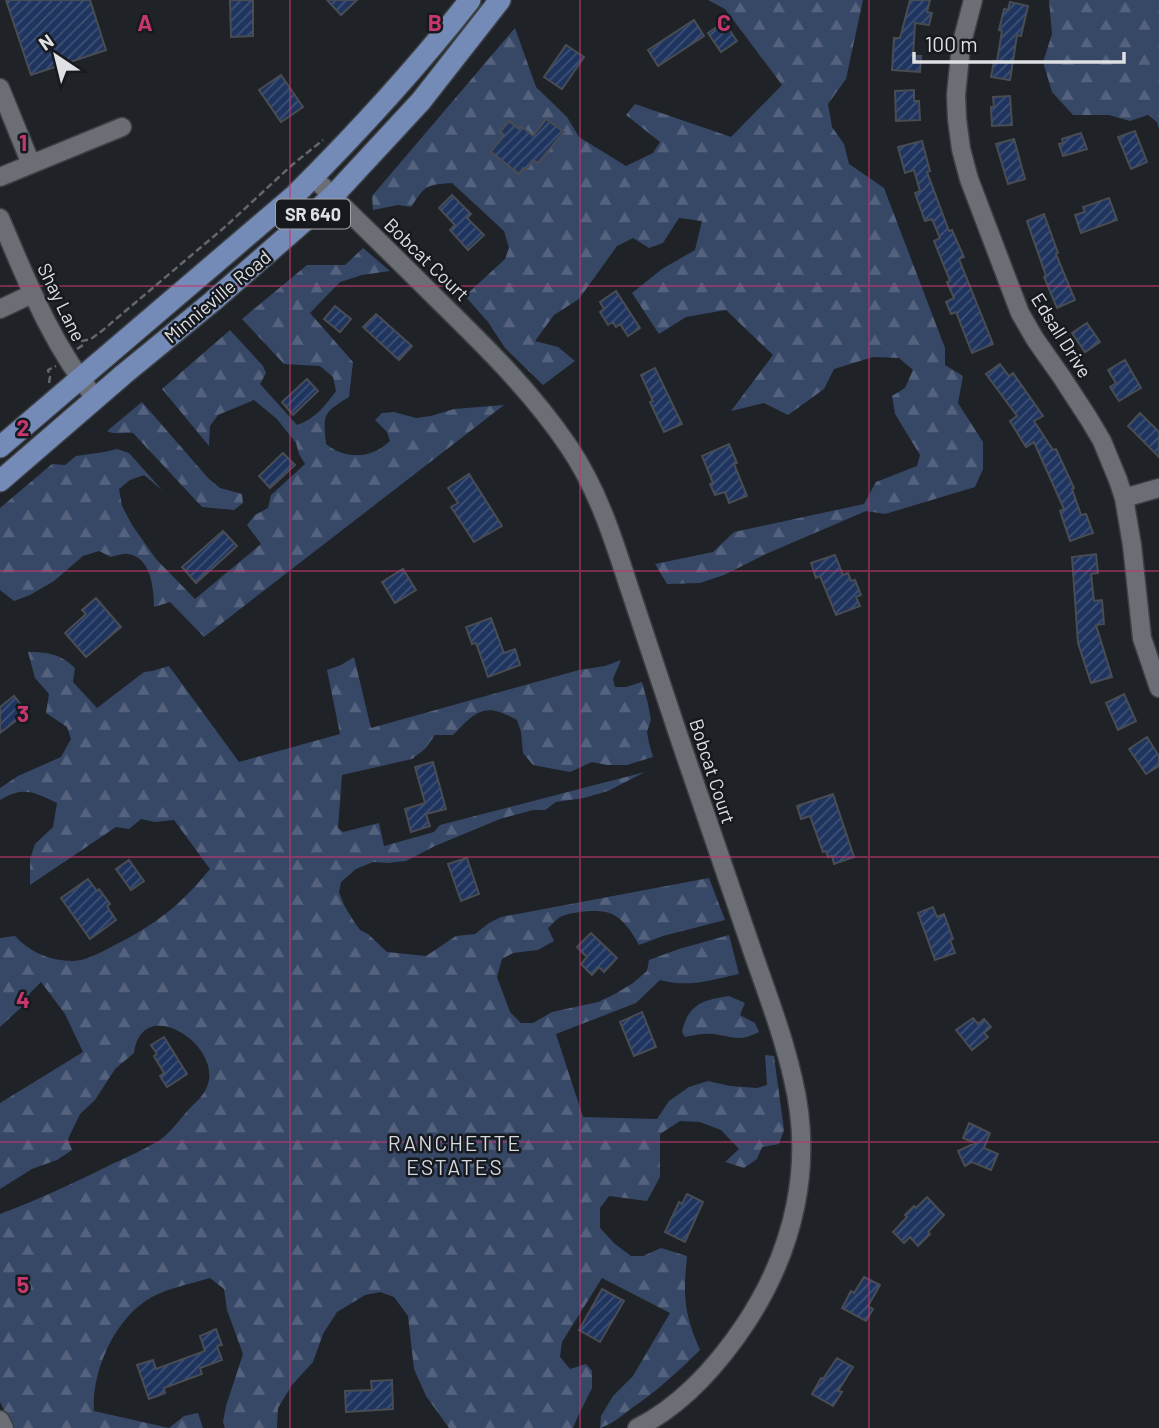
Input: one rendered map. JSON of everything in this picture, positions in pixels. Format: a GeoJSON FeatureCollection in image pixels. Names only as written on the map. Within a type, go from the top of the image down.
{"type":"FeatureCollection","features":[{"type":"Feature","properties":{"kind":"main road","name":"Minnieville Road"},"geometry":{"type":"LineString","coordinates":[[0,447],[247,237],[313,177],[381,107],[470,0]]}},
{"type":"Feature","properties":{"kind":"main road","name":"Minnieville Road"},"geometry":{"type":"LineString","coordinates":[[0,481],[333,196],[421,101],[500,0]]}},
{"type":"Feature","properties":{"kind":"street","name":"Edsall Drive"},"geometry":{"type":"LineString","coordinates":[[973,0],[960,55],[956,95],[961,149],[969,178],[1020,313],[1089,419],[1112,464],[1124,498],[1142,638],[1159,688]]}},
{"type":"Feature","properties":{"kind":"street"},"geometry":{"type":"LineString","coordinates":[[0,88],[31,164]]}},
{"type":"Feature","properties":{"kind":"street"},"geometry":{"type":"LineString","coordinates":[[0,177],[122,127]]}},
{"type":"Feature","properties":{"kind":"street","name":"Bobcat Court"},"geometry":{"type":"LineString","coordinates":[[313,177],[490,350],[549,418],[584,471],[610,528],[711,834],[782,1036],[794,1082],[801,1152],[800,1188],[790,1230],[773,1276],[749,1319],[713,1367],[666,1411],[637,1428]]}},
{"type":"Feature","properties":{"kind":"street","name":"Shay Lane"},"geometry":{"type":"LineString","coordinates":[[0,218],[45,321],[79,379],[96,399]]}},
{"type":"Feature","properties":{"kind":"street"},"geometry":{"type":"LineString","coordinates":[[0,309],[33,294]]}},
{"type":"Feature","properties":{"kind":"street"},"geometry":{"type":"LineString","coordinates":[[1124,498],[1159,488]]}},
{"type":"Feature","properties":{"kind":"street"},"geometry":{"type":"LineString","coordinates":[[0,1420],[4,1428]]}},
{"type":"Feature","properties":{"kind":"path"},"geometry":{"type":"LineString","coordinates":[[83,345],[82,341],[91,339],[113,322],[331,133]]}},
{"type":"Feature","properties":{"kind":"green space"},"geometry":{"type":"Polygon","coordinates":[[[708,0],[863,0],[846,79],[828,104],[832,127],[844,144],[849,164],[884,188],[945,348],[945,365],[963,376],[958,403],[983,442],[983,469],[975,487],[885,514],[866,511],[724,575],[700,583],[667,584],[655,564],[713,552],[734,532],[864,504],[876,482],[917,466],[920,455],[895,414],[892,396],[905,388],[913,370],[899,358],[873,357],[834,369],[824,389],[788,415],[764,403],[731,411],[773,355],[726,310],[686,317],[659,334],[632,293],[662,269],[695,250],[702,221],[679,218],[663,243],[649,248],[633,238],[617,246],[579,299],[554,315],[535,341],[558,347],[575,361],[543,385],[505,348],[488,322],[465,296],[505,259],[509,248],[504,231],[452,183],[427,188],[411,207],[398,205],[373,210],[372,196],[515,28],[536,87],[567,117],[579,137],[626,166],[653,153],[660,142],[626,115],[635,104],[731,137],[782,85],[725,9],[708,0]]]}},
{"type":"Feature","properties":{"kind":"green space"},"geometry":{"type":"Polygon","coordinates":[[[1049,0],[1159,0],[1159,129],[1157,122],[1148,115],[1130,121],[1109,115],[1073,115],[1052,92],[1043,62],[1052,34],[1049,0]]]}},
{"type":"Feature","properties":{"kind":"green space"},"geometry":{"type":"Polygon","coordinates":[[[363,248],[390,271],[362,275],[340,282],[310,313],[353,362],[349,397],[334,407],[325,420],[326,444],[350,455],[367,454],[390,441],[387,432],[375,420],[382,413],[394,412],[416,418],[454,409],[504,405],[204,637],[170,602],[154,607],[150,575],[142,561],[128,554],[111,557],[99,551],[83,556],[54,581],[14,601],[0,590],[0,508],[52,464],[65,465],[76,456],[117,449],[129,453],[162,490],[144,475],[130,480],[119,489],[122,506],[132,525],[156,559],[195,599],[261,544],[247,525],[255,515],[268,508],[271,495],[305,464],[296,443],[277,419],[254,400],[218,415],[210,426],[209,446],[162,389],[230,330],[263,366],[266,373],[260,384],[297,425],[314,416],[336,391],[333,377],[320,366],[284,364],[242,319],[307,265],[345,265],[363,248]]]}},
{"type":"Feature","properties":{"kind":"green space"},"geometry":{"type":"Polygon","coordinates":[[[142,402],[208,478],[220,488],[242,494],[243,503],[234,510],[202,507],[133,433],[107,431],[142,402]]]}},
{"type":"Feature","properties":{"kind":"green space"},"geometry":{"type":"Polygon","coordinates":[[[28,652],[53,655],[69,663],[75,668],[73,682],[97,708],[144,672],[169,666],[239,762],[340,734],[327,670],[354,657],[371,728],[621,660],[613,679],[615,687],[642,682],[651,720],[647,732],[653,757],[627,765],[592,762],[570,772],[533,765],[523,753],[517,720],[489,710],[475,715],[453,735],[435,735],[425,749],[412,759],[342,775],[338,828],[343,832],[379,823],[384,846],[434,832],[440,825],[645,772],[608,791],[556,802],[545,810],[533,810],[500,819],[406,861],[373,862],[356,869],[341,882],[339,892],[360,930],[387,952],[426,956],[456,936],[475,934],[501,917],[709,878],[725,920],[639,945],[625,924],[614,915],[596,911],[572,913],[560,917],[548,928],[554,941],[538,950],[513,953],[502,959],[497,977],[510,1012],[521,1023],[533,1023],[552,1012],[598,1002],[615,994],[647,971],[649,960],[729,935],[739,974],[690,983],[660,980],[636,1003],[556,1034],[583,1117],[657,1119],[669,1101],[689,1087],[708,1081],[757,1088],[767,1085],[765,1055],[774,1056],[784,1130],[779,1144],[762,1147],[757,1159],[744,1168],[725,1162],[739,1149],[721,1130],[700,1122],[680,1121],[660,1134],[660,1177],[647,1201],[609,1196],[600,1208],[600,1228],[631,1256],[643,1256],[661,1248],[687,1256],[686,1304],[700,1350],[676,1373],[617,1420],[600,1428],[601,1416],[613,1396],[633,1376],[670,1313],[602,1278],[562,1342],[560,1357],[570,1369],[586,1364],[592,1371],[592,1388],[573,1428],[449,1428],[426,1396],[414,1369],[408,1316],[394,1297],[380,1292],[365,1295],[337,1312],[323,1334],[313,1362],[292,1385],[278,1408],[277,1428],[225,1428],[223,1422],[226,1406],[243,1354],[227,1310],[224,1289],[210,1278],[177,1287],[144,1302],[119,1327],[102,1360],[97,1377],[94,1411],[169,1428],[13,1428],[0,1402],[0,1214],[71,1184],[160,1140],[203,1094],[209,1073],[205,1057],[195,1043],[181,1032],[166,1027],[152,1027],[140,1035],[134,1053],[115,1069],[95,1100],[80,1114],[68,1139],[72,1150],[57,1160],[32,1169],[0,1189],[0,1103],[83,1052],[65,1014],[41,982],[30,993],[27,1002],[0,1027],[0,938],[15,936],[34,951],[56,959],[78,961],[88,958],[155,922],[178,904],[210,869],[174,820],[155,822],[141,819],[129,829],[116,827],[30,885],[30,859],[35,844],[53,827],[57,803],[28,792],[16,793],[0,800],[0,788],[18,776],[61,757],[71,739],[67,727],[46,713],[49,694],[35,678],[28,652]]]}},
{"type":"Feature","properties":{"kind":"green space"},"geometry":{"type":"Polygon","coordinates":[[[729,996],[745,1003],[740,1015],[755,1023],[759,1032],[741,1038],[710,1034],[685,1037],[682,1032],[693,1009],[712,999],[729,996]]]}},
{"type":"Feature","properties":{"kind":"green space"},"geometry":{"type":"Polygon","coordinates":[[[198,1413],[203,1428],[169,1428],[184,1416],[198,1413]]]}},
{"type":"Feature","properties":{"kind":"building"},"geometry":{"type":"Polygon","coordinates":[[[6,0],[90,0],[106,50],[31,75],[6,0]]]}},
{"type":"Feature","properties":{"kind":"building"},"geometry":{"type":"Polygon","coordinates":[[[230,0],[253,0],[253,36],[231,37],[230,0]]]}},
{"type":"Feature","properties":{"kind":"building"},"geometry":{"type":"Polygon","coordinates":[[[327,0],[357,0],[341,15],[327,0]]]}},
{"type":"Feature","properties":{"kind":"building"},"geometry":{"type":"Polygon","coordinates":[[[910,0],[930,0],[927,12],[932,13],[929,25],[915,23],[913,56],[921,56],[920,72],[892,70],[894,38],[900,38],[910,0]]]}},
{"type":"Feature","properties":{"kind":"building"},"geometry":{"type":"Polygon","coordinates":[[[1010,2],[1028,6],[1021,36],[1017,35],[1010,80],[991,77],[994,61],[997,61],[1002,31],[999,30],[1004,9],[1008,10],[1010,2]]]}},
{"type":"Feature","properties":{"kind":"building"},"geometry":{"type":"Polygon","coordinates":[[[694,20],[704,36],[658,66],[648,50],[694,20]]]}},
{"type":"Feature","properties":{"kind":"building"},"geometry":{"type":"Polygon","coordinates":[[[724,22],[737,41],[721,52],[708,33],[724,22]]]}},
{"type":"Feature","properties":{"kind":"building"},"geometry":{"type":"Polygon","coordinates":[[[566,45],[584,57],[562,89],[544,77],[566,45]]]}},
{"type":"Feature","properties":{"kind":"building"},"geometry":{"type":"Polygon","coordinates":[[[281,75],[303,107],[281,122],[259,90],[281,75]]]}},
{"type":"Feature","properties":{"kind":"building"},"geometry":{"type":"Polygon","coordinates":[[[914,90],[914,101],[919,101],[920,120],[896,121],[895,91],[914,90]]]}},
{"type":"Feature","properties":{"kind":"building"},"geometry":{"type":"Polygon","coordinates":[[[1010,96],[1012,125],[992,126],[993,97],[1010,96]]]}},
{"type":"Feature","properties":{"kind":"building"},"geometry":{"type":"Polygon","coordinates":[[[546,119],[564,132],[538,163],[533,160],[526,170],[523,168],[519,174],[491,152],[504,135],[500,132],[509,121],[519,129],[521,126],[533,136],[546,119]]]}},
{"type":"Feature","properties":{"kind":"building"},"geometry":{"type":"Polygon","coordinates":[[[1135,131],[1147,162],[1131,169],[1118,137],[1135,131]]]}},
{"type":"Feature","properties":{"kind":"building"},"geometry":{"type":"Polygon","coordinates":[[[1081,133],[1087,149],[1063,156],[1059,144],[1063,143],[1062,139],[1081,133]]]}},
{"type":"Feature","properties":{"kind":"building"},"geometry":{"type":"Polygon","coordinates":[[[1014,139],[1025,179],[1008,184],[996,144],[1014,139]]]}},
{"type":"Feature","properties":{"kind":"building"},"geometry":{"type":"Polygon","coordinates":[[[922,141],[930,171],[927,172],[949,231],[952,230],[964,257],[959,259],[993,344],[972,353],[956,312],[951,314],[946,302],[954,298],[934,241],[940,238],[932,219],[925,221],[915,193],[920,191],[914,170],[905,173],[898,147],[922,141]]]}},
{"type":"Feature","properties":{"kind":"building"},"geometry":{"type":"Polygon","coordinates":[[[452,195],[471,214],[467,218],[484,235],[468,250],[450,230],[455,225],[439,208],[452,195]]]}},
{"type":"Feature","properties":{"kind":"building"},"geometry":{"type":"Polygon","coordinates":[[[1109,198],[1117,220],[1081,233],[1075,215],[1085,212],[1083,207],[1109,198]]]}},
{"type":"Feature","properties":{"kind":"building"},"geometry":{"type":"Polygon","coordinates":[[[1044,214],[1058,253],[1056,254],[1075,300],[1057,308],[1044,277],[1046,276],[1027,221],[1044,214]]]}},
{"type":"Feature","properties":{"kind":"building"},"geometry":{"type":"Polygon","coordinates":[[[616,291],[640,328],[628,336],[620,324],[616,327],[613,322],[608,325],[600,312],[604,309],[600,302],[616,291]]]}},
{"type":"Feature","properties":{"kind":"building"},"geometry":{"type":"Polygon","coordinates":[[[335,306],[351,319],[340,332],[324,319],[335,306]]]}},
{"type":"Feature","properties":{"kind":"building"},"geometry":{"type":"Polygon","coordinates":[[[376,314],[412,346],[399,360],[363,327],[376,314]]]}},
{"type":"Feature","properties":{"kind":"building"},"geometry":{"type":"Polygon","coordinates":[[[1087,323],[1100,342],[1085,352],[1072,333],[1087,323]]]}},
{"type":"Feature","properties":{"kind":"building"},"geometry":{"type":"Polygon","coordinates":[[[1125,360],[1141,388],[1119,401],[1110,387],[1116,383],[1108,370],[1125,360]]]}},
{"type":"Feature","properties":{"kind":"building"},"geometry":{"type":"Polygon","coordinates":[[[1000,364],[1009,376],[1013,373],[1043,416],[1034,421],[1053,450],[1056,449],[1074,488],[1072,489],[1081,515],[1086,514],[1093,533],[1070,541],[1060,511],[1064,509],[1034,442],[1026,447],[1010,421],[1017,416],[986,374],[1000,364]]]}},
{"type":"Feature","properties":{"kind":"building"},"geometry":{"type":"Polygon","coordinates":[[[655,368],[682,424],[664,432],[641,375],[655,368]]]}},
{"type":"Feature","properties":{"kind":"building"},"geometry":{"type":"Polygon","coordinates":[[[307,379],[318,391],[293,415],[282,402],[307,379]]]}},
{"type":"Feature","properties":{"kind":"building"},"geometry":{"type":"Polygon","coordinates":[[[1140,413],[1159,432],[1159,457],[1128,426],[1140,413]]]}},
{"type":"Feature","properties":{"kind":"building"},"geometry":{"type":"Polygon","coordinates":[[[729,444],[747,496],[729,503],[725,492],[715,495],[702,456],[729,444]]]}},
{"type":"Feature","properties":{"kind":"building"},"geometry":{"type":"Polygon","coordinates":[[[283,453],[295,465],[270,488],[259,476],[283,453]]]}},
{"type":"Feature","properties":{"kind":"building"},"geometry":{"type":"Polygon","coordinates":[[[469,474],[502,526],[474,542],[451,507],[458,503],[448,488],[469,474]]]}},
{"type":"Feature","properties":{"kind":"building"},"geometry":{"type":"Polygon","coordinates":[[[223,531],[237,546],[196,583],[182,567],[223,531]]]}},
{"type":"Feature","properties":{"kind":"building"},"geometry":{"type":"Polygon","coordinates":[[[1096,554],[1098,573],[1091,574],[1094,601],[1102,600],[1104,624],[1096,625],[1112,677],[1091,683],[1078,643],[1072,557],[1096,554]]]}},
{"type":"Feature","properties":{"kind":"building"},"geometry":{"type":"Polygon","coordinates":[[[835,555],[843,575],[848,573],[851,581],[855,580],[861,595],[856,597],[860,606],[836,615],[820,576],[816,578],[811,563],[835,555]]]}},
{"type":"Feature","properties":{"kind":"building"},"geometry":{"type":"Polygon","coordinates":[[[403,569],[416,590],[395,603],[382,582],[403,569]]]}},
{"type":"Feature","properties":{"kind":"building"},"geometry":{"type":"Polygon","coordinates":[[[96,598],[121,627],[86,657],[65,633],[86,614],[82,610],[96,598]]]}},
{"type":"Feature","properties":{"kind":"building"},"geometry":{"type":"Polygon","coordinates":[[[491,618],[504,653],[515,649],[520,665],[488,677],[476,643],[472,644],[466,627],[491,618]]]}},
{"type":"Feature","properties":{"kind":"building"},"geometry":{"type":"Polygon","coordinates":[[[1124,694],[1136,721],[1118,730],[1106,703],[1124,694]]]}},
{"type":"Feature","properties":{"kind":"building"},"geometry":{"type":"Polygon","coordinates":[[[14,696],[27,712],[0,733],[0,707],[14,696]]]}},
{"type":"Feature","properties":{"kind":"building"},"geometry":{"type":"Polygon","coordinates":[[[1147,737],[1159,756],[1159,766],[1146,774],[1129,749],[1147,737]]]}},
{"type":"Feature","properties":{"kind":"building"},"geometry":{"type":"Polygon","coordinates":[[[433,762],[446,809],[426,814],[430,826],[411,832],[405,809],[425,803],[415,767],[433,762]]]}},
{"type":"Feature","properties":{"kind":"building"},"geometry":{"type":"Polygon","coordinates":[[[833,794],[854,857],[834,864],[832,856],[828,857],[826,851],[823,852],[810,816],[801,819],[797,806],[833,794]]]}},
{"type":"Feature","properties":{"kind":"building"},"geometry":{"type":"Polygon","coordinates":[[[467,858],[479,894],[461,901],[448,864],[467,858]]]}},
{"type":"Feature","properties":{"kind":"building"},"geometry":{"type":"Polygon","coordinates":[[[129,860],[144,881],[131,890],[116,869],[129,860]]]}},
{"type":"Feature","properties":{"kind":"building"},"geometry":{"type":"Polygon","coordinates":[[[88,879],[110,904],[107,906],[116,920],[90,939],[61,898],[88,879]]]}},
{"type":"Feature","properties":{"kind":"building"},"geometry":{"type":"Polygon","coordinates":[[[933,907],[937,917],[944,914],[955,953],[935,960],[918,913],[933,907]]]}},
{"type":"Feature","properties":{"kind":"building"},"geometry":{"type":"Polygon","coordinates":[[[591,933],[617,958],[604,972],[599,967],[592,975],[581,964],[587,957],[577,947],[591,933]]]}},
{"type":"Feature","properties":{"kind":"building"},"geometry":{"type":"Polygon","coordinates":[[[642,1012],[656,1047],[634,1056],[620,1022],[642,1012]]]}},
{"type":"Feature","properties":{"kind":"building"},"geometry":{"type":"Polygon","coordinates":[[[973,1018],[978,1024],[984,1019],[991,1027],[984,1033],[988,1037],[972,1050],[956,1030],[973,1018]]]}},
{"type":"Feature","properties":{"kind":"building"},"geometry":{"type":"Polygon","coordinates":[[[164,1037],[187,1074],[167,1087],[160,1076],[164,1073],[151,1045],[164,1037]]]}},
{"type":"Feature","properties":{"kind":"building"},"geometry":{"type":"Polygon","coordinates":[[[969,1123],[990,1133],[984,1148],[998,1154],[991,1170],[972,1162],[965,1166],[958,1151],[975,1143],[963,1138],[969,1123]]]}},
{"type":"Feature","properties":{"kind":"building"},"geometry":{"type":"Polygon","coordinates":[[[687,1194],[703,1202],[685,1242],[665,1232],[679,1202],[682,1204],[687,1194]]]}},
{"type":"Feature","properties":{"kind":"building"},"geometry":{"type":"Polygon","coordinates":[[[927,1197],[944,1215],[918,1246],[910,1237],[904,1243],[893,1232],[907,1217],[905,1215],[927,1197]]]}},
{"type":"Feature","properties":{"kind":"building"},"geometry":{"type":"Polygon","coordinates":[[[864,1277],[880,1285],[868,1306],[873,1309],[866,1321],[842,1308],[851,1291],[854,1293],[864,1277]]]}},
{"type":"Feature","properties":{"kind":"building"},"geometry":{"type":"Polygon","coordinates":[[[602,1289],[624,1301],[600,1342],[579,1330],[602,1289]]]}},
{"type":"Feature","properties":{"kind":"building"},"geometry":{"type":"Polygon","coordinates":[[[216,1329],[222,1345],[217,1346],[222,1360],[200,1368],[202,1374],[164,1388],[165,1393],[149,1399],[137,1365],[153,1360],[156,1369],[205,1351],[200,1336],[216,1329]]]}},
{"type":"Feature","properties":{"kind":"building"},"geometry":{"type":"Polygon","coordinates":[[[837,1358],[853,1367],[838,1391],[842,1392],[833,1406],[812,1394],[837,1358]]]}},
{"type":"Feature","properties":{"kind":"building"},"geometry":{"type":"Polygon","coordinates":[[[392,1380],[393,1409],[346,1412],[345,1391],[372,1390],[371,1381],[392,1380]]]}},
{"type":"Feature","properties":{"kind":"district","name":"RANCHETTE ESTATES"},"geometry":{"type":"Point","coordinates":[455,1154]}}]}
